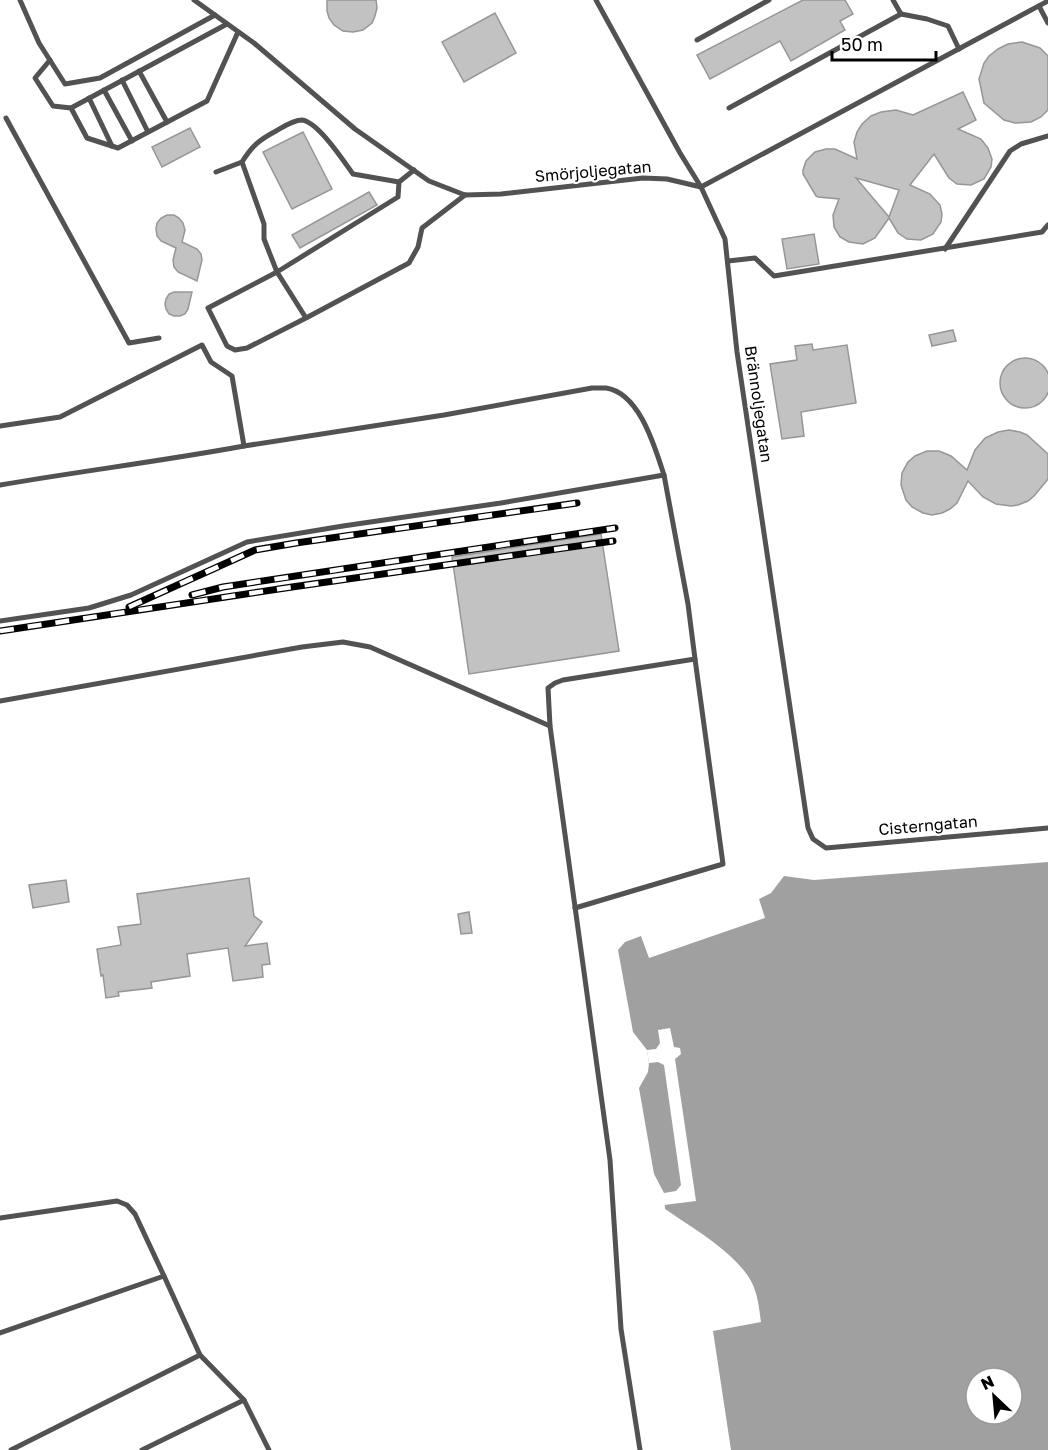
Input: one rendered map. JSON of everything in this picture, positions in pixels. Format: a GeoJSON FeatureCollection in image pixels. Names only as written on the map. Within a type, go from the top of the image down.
{"type":"FeatureCollection","features":[{"type":"Feature","properties":{"kind":"lane"},"geometry":{"type":"LineString","coordinates":[[20,0],[39,43],[65,84],[100,78],[215,15]]}},
{"type":"Feature","properties":{"kind":"lane","name":"Smörjoljegatan"},"geometry":{"type":"LineString","coordinates":[[194,0],[254,43],[355,129],[394,158],[429,181],[465,195],[512,193],[643,178],[667,179],[702,187]]}},
{"type":"Feature","properties":{"kind":"lane","name":"Brännoljegatan"},"geometry":{"type":"LineString","coordinates":[[596,0],[680,153],[702,187],[725,239],[737,352],[754,473],[808,828],[813,839]]}},
{"type":"Feature","properties":{"kind":"lane"},"geometry":{"type":"LineString","coordinates":[[697,40],[769,0]]}},
{"type":"Feature","properties":{"kind":"lane"},"geometry":{"type":"LineString","coordinates":[[893,0],[901,14]]}},
{"type":"Feature","properties":{"kind":"lane"},"geometry":{"type":"LineString","coordinates":[[702,187],[1048,1]]}},
{"type":"Feature","properties":{"kind":"lane"},"geometry":{"type":"LineString","coordinates":[[1039,6],[1048,23]]}},
{"type":"Feature","properties":{"kind":"lane"},"geometry":{"type":"LineString","coordinates":[[729,108],[901,14],[927,19],[948,27],[959,49]]}},
{"type":"Feature","properties":{"kind":"lane"},"geometry":{"type":"LineString","coordinates":[[50,60],[35,78],[53,106],[71,108],[227,24]]}},
{"type":"Feature","properties":{"kind":"lane"},"geometry":{"type":"LineString","coordinates":[[71,108],[87,138],[118,148],[207,101],[238,32]]}},
{"type":"Feature","properties":{"kind":"lane"},"geometry":{"type":"LineString","coordinates":[[139,71],[167,122]]}},
{"type":"Feature","properties":{"kind":"lane"},"geometry":{"type":"LineString","coordinates":[[122,80],[148,132]]}},
{"type":"Feature","properties":{"kind":"lane"},"geometry":{"type":"LineString","coordinates":[[104,90],[132,141]]}},
{"type":"Feature","properties":{"kind":"lane"},"geometry":{"type":"LineString","coordinates":[[89,98],[112,146]]}},
{"type":"Feature","properties":{"kind":"lane"},"geometry":{"type":"LineString","coordinates":[[6,118],[129,343],[159,338]]}},
{"type":"Feature","properties":{"kind":"lane"},"geometry":{"type":"LineString","coordinates":[[216,172],[242,162],[251,147],[291,122],[302,120],[318,128],[353,174],[399,182]]}},
{"type":"Feature","properties":{"kind":"lane"},"geometry":{"type":"LineString","coordinates":[[945,249],[1010,151],[1021,144],[1048,136]]}},
{"type":"Feature","properties":{"kind":"lane"},"geometry":{"type":"LineString","coordinates":[[242,162],[264,224],[264,238],[277,272],[306,318]]}},
{"type":"Feature","properties":{"kind":"lane"},"geometry":{"type":"LineString","coordinates":[[414,170],[399,182],[398,197],[277,272],[208,308],[227,346],[235,350],[247,348],[408,263],[418,247],[422,228],[465,195]]}},
{"type":"Feature","properties":{"kind":"lane"},"geometry":{"type":"LineString","coordinates":[[728,261],[755,258],[774,276],[1042,232],[1048,225]]}},
{"type":"Feature","properties":{"kind":"lane"},"geometry":{"type":"LineString","coordinates":[[0,426],[60,417],[202,345],[210,362],[232,376],[244,446]]}},
{"type":"Feature","properties":{"kind":"lane"},"geometry":{"type":"LineString","coordinates":[[0,485],[444,415],[592,388],[607,388],[620,394],[638,410],[664,475],[688,604],[723,864],[575,908]]}},
{"type":"Feature","properties":{"kind":"lane"},"geometry":{"type":"LineString","coordinates":[[0,621],[88,608],[131,595],[247,542],[664,475]]}},
{"type":"Feature","properties":{"kind":"lane"},"geometry":{"type":"LineString","coordinates":[[0,701],[302,647],[343,642],[370,647],[550,726]]}},
{"type":"Feature","properties":{"kind":"lane"},"geometry":{"type":"LineString","coordinates":[[640,1450],[621,1329],[609,1160],[550,726],[549,688],[563,680],[695,659]]}},
{"type":"Feature","properties":{"kind":"lane","name":"Cisterngatan"},"geometry":{"type":"LineString","coordinates":[[813,839],[826,848],[1048,828]]}},
{"type":"Feature","properties":{"kind":"lane"},"geometry":{"type":"LineString","coordinates":[[0,1218],[117,1202],[127,1205],[135,1214],[200,1355],[244,1400],[269,1450]]}},
{"type":"Feature","properties":{"kind":"lane"},"geometry":{"type":"LineString","coordinates":[[0,1333],[164,1276]]}},
{"type":"Feature","properties":{"kind":"lane"},"geometry":{"type":"LineString","coordinates":[[11,1450],[200,1355]]}},
{"type":"Feature","properties":{"kind":"lane"},"geometry":{"type":"LineString","coordinates":[[142,1450],[244,1400]]}},
{"type":"Feature","properties":{"kind":"shaded area"},"geometry":{"type":"Polygon","coordinates":[[[1048,862],[1048,1450],[731,1450],[713,1331],[761,1322],[758,1301],[751,1281],[735,1260],[712,1241],[665,1209],[664,1193],[654,1174],[639,1088],[648,1072],[647,1050],[633,1032],[618,950],[625,942],[641,936],[649,958],[765,918],[759,899],[771,893],[784,876],[814,880],[1048,862]]]}},
{"type":"Feature","properties":{"kind":"pier"},"geometry":{"type":"Polygon","coordinates":[[[670,1028],[674,1047],[680,1048],[681,1054],[675,1059],[696,1201],[664,1205],[664,1193],[676,1191],[681,1185],[664,1065],[658,1062],[649,1063],[647,1050],[656,1049],[660,1043],[658,1030],[670,1028]]]}},
{"type":"Feature","properties":{"kind":"building"},"geometry":{"type":"Polygon","coordinates":[[[327,0],[376,0],[377,8],[372,23],[363,30],[343,31],[329,18],[327,0]]]}},
{"type":"Feature","properties":{"kind":"building"},"geometry":{"type":"Polygon","coordinates":[[[803,0],[845,0],[853,14],[840,21],[845,30],[791,61],[780,41],[710,79],[697,55],[803,0]]]}},
{"type":"Feature","properties":{"kind":"building"},"geometry":{"type":"Polygon","coordinates":[[[495,13],[516,53],[464,82],[442,42],[495,13]]]}},
{"type":"Feature","properties":{"kind":"building"},"geometry":{"type":"Polygon","coordinates":[[[1022,42],[1040,48],[1048,56],[1048,110],[1031,122],[1015,123],[1004,120],[984,103],[979,79],[989,56],[1008,44],[1022,42]]]}},
{"type":"Feature","properties":{"kind":"building"},"geometry":{"type":"Polygon","coordinates":[[[963,92],[976,120],[958,129],[981,139],[992,159],[991,167],[984,179],[971,185],[957,184],[949,178],[934,154],[910,185],[930,194],[940,205],[941,222],[933,234],[921,240],[907,239],[898,233],[889,218],[875,238],[863,244],[849,242],[840,237],[834,227],[833,215],[839,199],[816,196],[803,174],[806,161],[815,152],[826,149],[835,149],[857,159],[854,142],[857,132],[871,116],[896,110],[913,115],[963,92]],[[856,178],[889,217],[899,190],[856,178]]]}},
{"type":"Feature","properties":{"kind":"building"},"geometry":{"type":"Polygon","coordinates":[[[190,128],[200,147],[162,167],[152,147],[190,128]]]}},
{"type":"Feature","properties":{"kind":"building"},"geometry":{"type":"Polygon","coordinates":[[[303,132],[332,189],[292,209],[263,152],[303,132]]]}},
{"type":"Feature","properties":{"kind":"building"},"geometry":{"type":"Polygon","coordinates":[[[369,192],[377,205],[300,248],[292,235],[369,192]]]}},
{"type":"Feature","properties":{"kind":"building"},"geometry":{"type":"Polygon","coordinates":[[[167,215],[179,218],[185,230],[182,242],[197,249],[201,254],[202,260],[197,281],[178,272],[173,260],[176,248],[161,241],[157,236],[157,223],[167,215]]]}},
{"type":"Feature","properties":{"kind":"building"},"geometry":{"type":"Polygon","coordinates":[[[814,234],[819,264],[787,269],[782,239],[814,234]]]}},
{"type":"Feature","properties":{"kind":"building"},"geometry":{"type":"Polygon","coordinates":[[[174,292],[192,292],[188,309],[180,316],[169,314],[166,309],[166,299],[174,292]]]}},
{"type":"Feature","properties":{"kind":"building"},"geometry":{"type":"Polygon","coordinates":[[[953,330],[956,341],[932,346],[929,335],[953,330]]]}},
{"type":"Feature","properties":{"kind":"building"},"geometry":{"type":"Polygon","coordinates":[[[812,344],[813,350],[847,345],[856,403],[801,412],[804,436],[782,439],[770,364],[797,360],[795,346],[812,344]]]}},
{"type":"Feature","properties":{"kind":"building"},"geometry":{"type":"Polygon","coordinates":[[[1025,358],[1043,365],[1050,383],[1043,401],[1025,408],[1007,401],[1000,383],[1007,365],[1025,358]]]}},
{"type":"Feature","properties":{"kind":"building"},"geometry":{"type":"Polygon","coordinates":[[[1009,430],[1027,435],[1048,454],[1048,479],[1028,501],[1011,506],[996,504],[983,497],[968,481],[957,503],[942,513],[932,515],[923,513],[912,507],[906,500],[901,485],[902,473],[908,462],[915,456],[927,451],[939,451],[951,456],[967,470],[975,450],[985,438],[1009,430]]]}},
{"type":"Feature","properties":{"kind":"building"},"geometry":{"type":"Polygon","coordinates":[[[601,534],[619,651],[469,674],[452,557],[601,534]]]}},
{"type":"Feature","properties":{"kind":"building"},"geometry":{"type":"Polygon","coordinates":[[[249,878],[254,916],[262,922],[245,946],[267,943],[270,964],[262,965],[263,977],[233,981],[228,948],[187,954],[190,976],[151,982],[152,988],[118,992],[119,996],[106,998],[97,949],[121,945],[118,927],[141,924],[137,894],[249,878]]]}},
{"type":"Feature","properties":{"kind":"building"},"geometry":{"type":"Polygon","coordinates":[[[66,880],[69,902],[33,908],[29,885],[66,880]]]}},
{"type":"Feature","properties":{"kind":"building"},"geometry":{"type":"Polygon","coordinates":[[[469,912],[472,933],[461,934],[458,914],[469,912]]]}},
{"type":"Feature","properties":{"kind":"railway"},"geometry":{"type":"LineString","coordinates":[[129,607],[255,550],[577,503]]}},
{"type":"Feature","properties":{"kind":"railway"},"geometry":{"type":"LineString","coordinates":[[192,595],[223,587],[615,528]]}},
{"type":"Feature","properties":{"kind":"railway"},"geometry":{"type":"LineString","coordinates":[[0,631],[613,541]]}}]}
